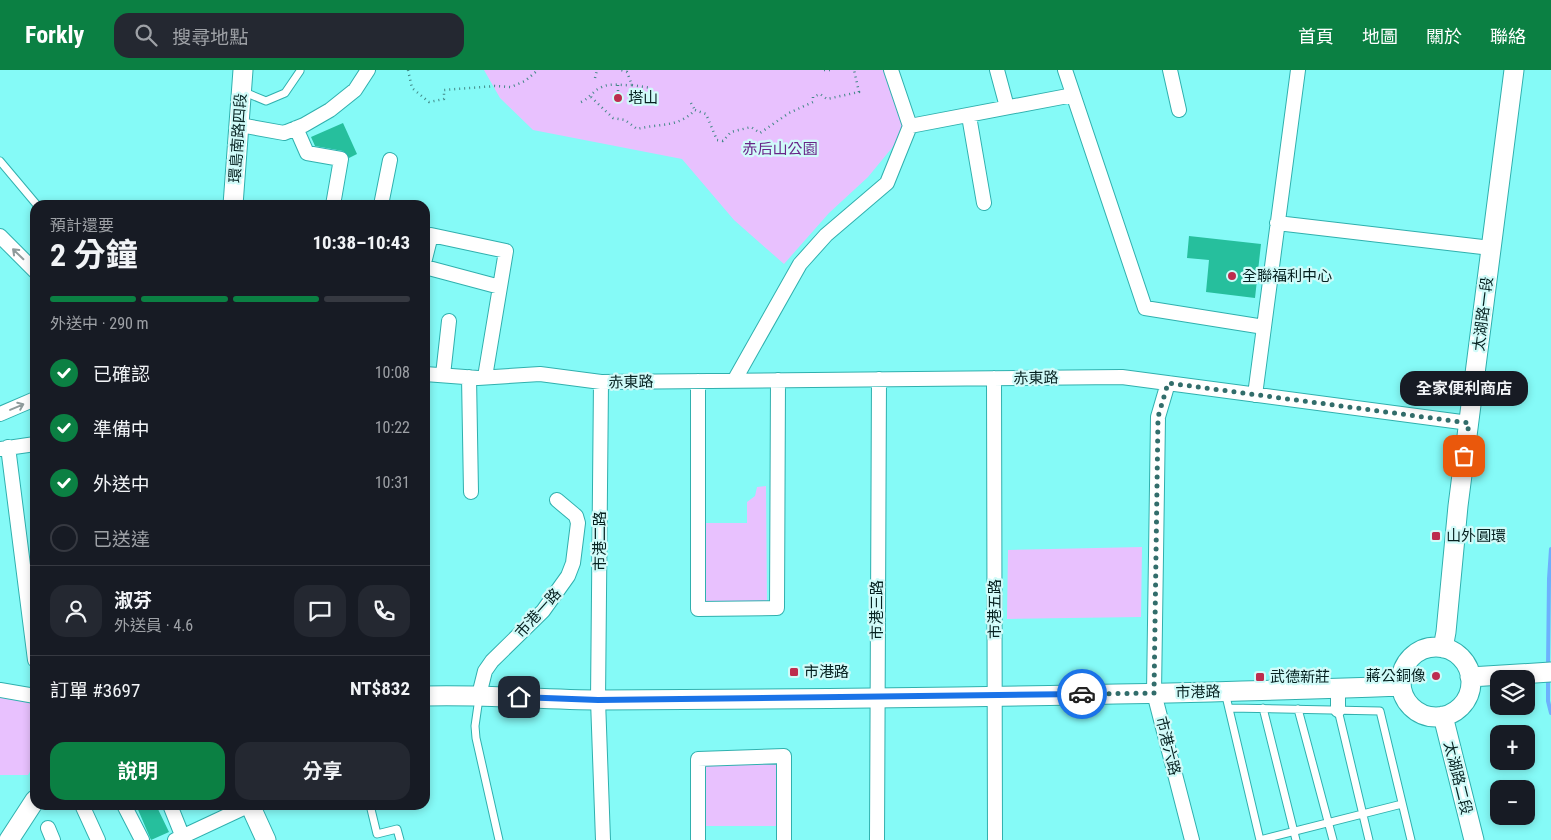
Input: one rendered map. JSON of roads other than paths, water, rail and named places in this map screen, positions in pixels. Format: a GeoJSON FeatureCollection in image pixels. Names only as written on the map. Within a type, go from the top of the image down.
{"type":"FeatureCollection","features":[{"type":"Feature","properties":{"kind":"street","name":"環島南路四段"},"geometry":{"type":"LineString","coordinates":[[233,200],[243,70]]}},
{"type":"Feature","properties":{"kind":"street"},"geometry":{"type":"LineString","coordinates":[[240,125],[284,132],[296,128],[330,110],[355,90],[368,70]]}},
{"type":"Feature","properties":{"kind":"street"},"geometry":{"type":"LineString","coordinates":[[734,381],[800,264],[826,235],[887,183],[910,126],[891,70]]}},
{"type":"Feature","properties":{"kind":"street"},"geometry":{"type":"LineString","coordinates":[[997,70],[1007,107]]}},
{"type":"Feature","properties":{"kind":"street"},"geometry":{"type":"LineString","coordinates":[[1066,70],[1072,95],[1145,308],[1264,327]]}},
{"type":"Feature","properties":{"kind":"street"},"geometry":{"type":"LineString","coordinates":[[1170,70],[1179,110]]}},
{"type":"Feature","properties":{"kind":"street"},"geometry":{"type":"LineString","coordinates":[[1255,394],[1298,70]]}},
{"type":"Feature","properties":{"kind":"street","name":"太湖路一段"},"geometry":{"type":"LineString","coordinates":[[1443,648],[1469,423],[1514,70]]}},
{"type":"Feature","properties":{"kind":"street"},"geometry":{"type":"LineString","coordinates":[[910,126],[1072,95]]}},
{"type":"Feature","properties":{"kind":"street"},"geometry":{"type":"LineString","coordinates":[[969,116],[984,203]]}},
{"type":"Feature","properties":{"kind":"street"},"geometry":{"type":"LineString","coordinates":[[296,128],[307,153],[341,159],[333,200]]}},
{"type":"Feature","properties":{"kind":"street"},"geometry":{"type":"LineString","coordinates":[[382,200],[390,160]]}},
{"type":"Feature","properties":{"kind":"street"},"geometry":{"type":"LineString","coordinates":[[1277,223],[1491,248]]}},
{"type":"Feature","properties":{"kind":"street"},"geometry":{"type":"LineString","coordinates":[[430,239],[431,235],[506,251],[485,377]]}},
{"type":"Feature","properties":{"kind":"street"},"geometry":{"type":"LineString","coordinates":[[0,236],[30,266]]}},
{"type":"Feature","properties":{"kind":"street"},"geometry":{"type":"LineString","coordinates":[[430,268],[500,287]]}},
{"type":"Feature","properties":{"kind":"street"},"geometry":{"type":"LineString","coordinates":[[443,375],[449,321]]}},
{"type":"Feature","properties":{"kind":"street","name":"赤東路"},"geometry":{"type":"LineString","coordinates":[[430,374],[485,377],[540,374],[601,382],[1122,376],[1469,423]]}},
{"type":"Feature","properties":{"kind":"street"},"geometry":{"type":"LineString","coordinates":[[469,377],[471,492]]}},
{"type":"Feature","properties":{"kind":"street","name":"市港五路"},"geometry":{"type":"LineString","coordinates":[[994,378],[995,840]]}},
{"type":"Feature","properties":{"kind":"street","name":"市港三路"},"geometry":{"type":"LineString","coordinates":[[877,840],[879,379]]}},
{"type":"Feature","properties":{"kind":"street"},"geometry":{"type":"LineString","coordinates":[[698,381],[698,609],[777,608],[778,380]]}},
{"type":"Feature","properties":{"kind":"street","name":"市港二路"},"geometry":{"type":"LineString","coordinates":[[601,382],[598,700],[603,840]]}},
{"type":"Feature","properties":{"kind":"street","name":"市港六路"},"geometry":{"type":"LineString","coordinates":[[1168,383],[1158,417],[1154,693],[1192,840]]}},
{"type":"Feature","properties":{"kind":"street"},"geometry":{"type":"LineString","coordinates":[[0,414],[30,401]]}},
{"type":"Feature","properties":{"kind":"street"},"geometry":{"type":"LineString","coordinates":[[30,445],[4,448],[30,626]]}},
{"type":"Feature","properties":{"kind":"street","name":"市港一路"},"geometry":{"type":"LineString","coordinates":[[479,695],[485,671],[507,645],[543,611],[568,576],[573,563],[578,523],[576,516],[557,500]]}},
{"type":"Feature","properties":{"kind":"street"},"geometry":{"type":"LineString","coordinates":[[1426,648],[1443,648],[1461,658],[1470,678],[1467,698],[1456,709],[1442,716],[1420,713],[1408,702],[1401,686],[1403,670],[1412,656],[1426,648]]}},
{"type":"Feature","properties":{"kind":"street"},"geometry":{"type":"LineString","coordinates":[[1470,678],[1551,672]]}},
{"type":"Feature","properties":{"kind":"street","name":"市港路"},"geometry":{"type":"LineString","coordinates":[[430,696],[479,695],[598,700],[1154,693],[1227,700],[1338,689],[1401,686]]}},
{"type":"Feature","properties":{"kind":"street"},"geometry":{"type":"LineString","coordinates":[[1338,689],[1338,710]]}},
{"type":"Feature","properties":{"kind":"street"},"geometry":{"type":"LineString","coordinates":[[0,690],[30,695]]}},
{"type":"Feature","properties":{"kind":"street","name":"太湖路二段"},"geometry":{"type":"LineString","coordinates":[[1442,716],[1474,840]]}},
{"type":"Feature","properties":{"kind":"street"},"geometry":{"type":"LineString","coordinates":[[698,840],[698,759],[784,756],[784,840]]}},
{"type":"Feature","properties":{"kind":"street"},"geometry":{"type":"LineString","coordinates":[[9,840],[30,808]]}},
{"type":"Feature","properties":{"kind":"street"},"geometry":{"type":"LineString","coordinates":[[84,810],[98,840]]}},
{"type":"Feature","properties":{"kind":"street"},"geometry":{"type":"LineString","coordinates":[[127,810],[142,840]]}},
{"type":"Feature","properties":{"kind":"street"},"geometry":{"type":"LineString","coordinates":[[172,810],[181,839],[240,810]]}},
{"type":"Feature","properties":{"kind":"street"},"geometry":{"type":"LineString","coordinates":[[252,810],[266,840]]}},
{"type":"Feature","properties":{"kind":"lane"},"geometry":{"type":"LineString","coordinates":[[242,91],[266,101],[285,93],[300,71]]}},
{"type":"Feature","properties":{"kind":"lane"},"geometry":{"type":"LineString","coordinates":[[0,161],[33,200]]}},
{"type":"Feature","properties":{"kind":"lane"},"geometry":{"type":"LineString","coordinates":[[479,695],[475,726],[476,738],[499,840]]}},
{"type":"Feature","properties":{"kind":"lane"},"geometry":{"type":"LineString","coordinates":[[1402,804],[1260,840],[1227,700],[1263,708],[1380,710],[1411,840]]}},
{"type":"Feature","properties":{"kind":"lane"},"geometry":{"type":"LineString","coordinates":[[1263,708],[1296,840]]}},
{"type":"Feature","properties":{"kind":"lane"},"geometry":{"type":"LineString","coordinates":[[1298,709],[1333,840]]}},
{"type":"Feature","properties":{"kind":"lane"},"geometry":{"type":"LineString","coordinates":[[1338,710],[1369,840]]}},
{"type":"Feature","properties":{"kind":"lane"},"geometry":{"type":"LineString","coordinates":[[371,810],[377,834],[397,830],[400,840]]}},
{"type":"Feature","properties":{"kind":"waterway"},"geometry":{"type":"LineString","coordinates":[[1548,667],[1551,549]]}},
{"type":"Feature","properties":{"kind":"waterway"},"geometry":{"type":"LineString","coordinates":[[1548,679],[1548,701],[1551,713]]}},
{"type":"Feature","properties":{"kind":"place","name":"塔山"},"geometry":{"type":"Point","coordinates":[618,98]}},
{"type":"Feature","properties":{"kind":"place","name":"全聯福利中心"},"geometry":{"type":"Point","coordinates":[1232,276]}},
{"type":"Feature","properties":{"kind":"place","name":"全家便利商店"},"geometry":{"type":"Point","coordinates":[1464,456]}},
{"type":"Feature","properties":{"kind":"place","name":"山外圓環"},"geometry":{"type":"Point","coordinates":[1436,536]}},
{"type":"Feature","properties":{"kind":"place","name":"市港路"},"geometry":{"type":"Point","coordinates":[794,672]}},
{"type":"Feature","properties":{"kind":"place","name":"蔣公銅像"},"geometry":{"type":"Point","coordinates":[1436,676]}},
{"type":"Feature","properties":{"kind":"place","name":"武德新莊"},"geometry":{"type":"Point","coordinates":[1260,677]}},
{"type":"Feature","properties":{"kind":"park label","name":"赤后山公園"},"geometry":{"type":"Point","coordinates":[780,149]}}]}
